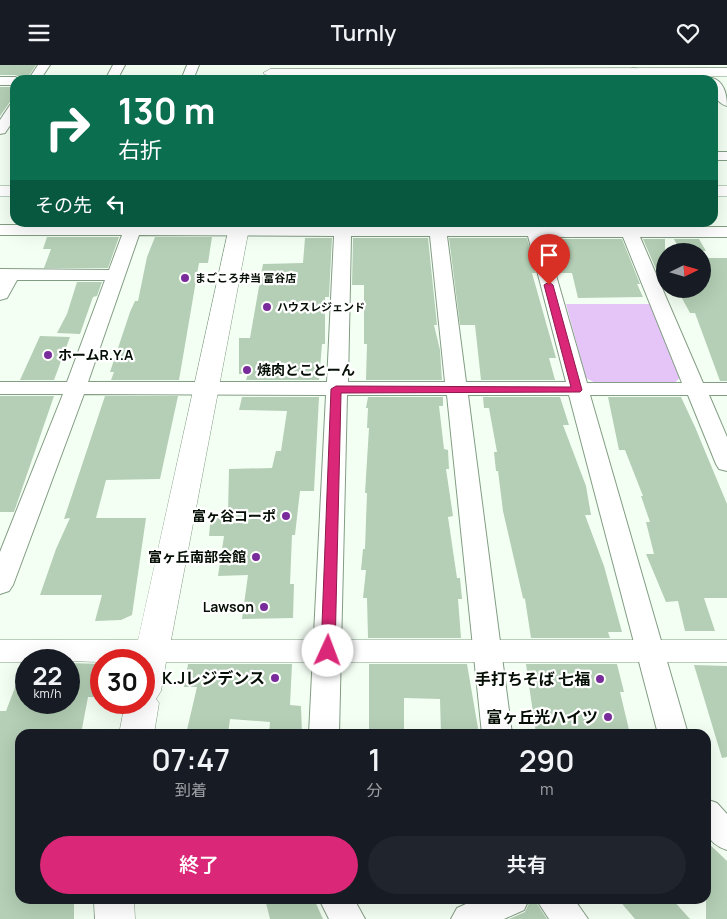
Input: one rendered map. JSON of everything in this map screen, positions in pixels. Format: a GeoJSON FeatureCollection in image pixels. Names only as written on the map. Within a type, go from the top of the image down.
{"type":"FeatureCollection","features":[{"type":"Feature","properties":{"kind":"street"},"geometry":{"type":"LineString","coordinates":[[270,73],[309,75]]}},
{"type":"Feature","properties":{"kind":"street"},"geometry":{"type":"LineString","coordinates":[[718,90],[727,102]]}},
{"type":"Feature","properties":{"kind":"street"},"geometry":{"type":"LineString","coordinates":[[0,231],[25,227]]}},
{"type":"Feature","properties":{"kind":"street"},"geometry":{"type":"LineString","coordinates":[[51,227],[132,231],[239,227],[343,232],[437,227],[534,232],[628,227],[727,232]]}},
{"type":"Feature","properties":{"kind":"street"},"geometry":{"type":"LineString","coordinates":[[151,649],[239,227]]}},
{"type":"Feature","properties":{"kind":"street"},"geometry":{"type":"LineString","coordinates":[[437,227],[458,389],[486,651],[496,729]]}},
{"type":"Feature","properties":{"kind":"street"},"geometry":{"type":"LineString","coordinates":[[628,227],[727,464]]}},
{"type":"Feature","properties":{"kind":"street"},"geometry":{"type":"LineString","coordinates":[[0,585],[6,553],[76,387],[132,231]]}},
{"type":"Feature","properties":{"kind":"street"},"geometry":{"type":"LineString","coordinates":[[324,729],[343,232]]}},
{"type":"Feature","properties":{"kind":"street"},"geometry":{"type":"LineString","coordinates":[[534,232],[672,729]]}},
{"type":"Feature","properties":{"kind":"street"},"geometry":{"type":"LineString","coordinates":[[0,294],[6,274],[116,275]]}},
{"type":"Feature","properties":{"kind":"street"},"geometry":{"type":"LineString","coordinates":[[0,388],[727,389]]}},
{"type":"Feature","properties":{"kind":"street"},"geometry":{"type":"LineString","coordinates":[[0,651],[90,650]]}},
{"type":"Feature","properties":{"kind":"street"},"geometry":{"type":"LineString","coordinates":[[155,650],[727,651]]}},
{"type":"Feature","properties":{"kind":"street"},"geometry":{"type":"LineString","coordinates":[[137,729],[140,714]]}},
{"type":"Feature","properties":{"kind":"street"},"geometry":{"type":"LineString","coordinates":[[711,818],[727,837]]}},
{"type":"Feature","properties":{"kind":"street"},"geometry":{"type":"LineString","coordinates":[[114,904],[115,919]]}},
{"type":"Feature","properties":{"kind":"street"},"geometry":{"type":"LineString","coordinates":[[339,904],[347,919]]}},
{"type":"Feature","properties":{"kind":"street"},"geometry":{"type":"LineString","coordinates":[[469,919],[501,904]]}},
{"type":"Feature","properties":{"kind":"street"},"geometry":{"type":"LineString","coordinates":[[557,904],[570,919]]}},
{"type":"Feature","properties":{"kind":"shaded area"},"geometry":{"type":"Polygon","coordinates":[[[566,304],[651,304],[681,376],[675,383],[597,384],[586,378],[566,304]]]}},
{"type":"Feature","properties":{"kind":"building"},"geometry":{"type":"Polygon","coordinates":[[[0,65],[36,65],[29,75],[0,75],[0,65]]]}},
{"type":"Feature","properties":{"kind":"building"},"geometry":{"type":"Polygon","coordinates":[[[0,87],[10,87],[10,102],[0,116],[0,87]]]}},
{"type":"Feature","properties":{"kind":"building"},"geometry":{"type":"Polygon","coordinates":[[[47,237],[119,237],[108,268],[44,268],[51,249],[43,249],[47,237]]]}},
{"type":"Feature","properties":{"kind":"building"},"geometry":{"type":"Polygon","coordinates":[[[155,237],[212,237],[208,263],[199,263],[179,380],[111,380],[114,372],[110,372],[130,312],[135,301],[138,301],[147,257],[155,237]]]}},
{"type":"Feature","properties":{"kind":"building"},"geometry":{"type":"Polygon","coordinates":[[[305,238],[332,238],[329,297],[325,297],[325,344],[322,344],[319,380],[246,380],[248,374],[239,374],[239,338],[250,338],[263,264],[303,263],[305,238]]]}},
{"type":"Feature","properties":{"kind":"building"},"geometry":{"type":"Polygon","coordinates":[[[353,238],[428,238],[437,325],[434,325],[440,350],[442,380],[366,380],[367,344],[364,344],[364,285],[352,285],[353,238]]]}},
{"type":"Feature","properties":{"kind":"building"},"geometry":{"type":"Polygon","coordinates":[[[449,238],[527,238],[536,273],[532,273],[556,358],[549,358],[555,380],[481,380],[475,325],[460,325],[449,238]]]}},
{"type":"Feature","properties":{"kind":"building"},"geometry":{"type":"Polygon","coordinates":[[[547,239],[622,239],[640,284],[637,284],[643,297],[578,298],[572,273],[557,273],[547,239]]]}},
{"type":"Feature","properties":{"kind":"building"},"geometry":{"type":"Polygon","coordinates":[[[643,239],[665,239],[665,243],[656,243],[656,269],[643,239]]]}},
{"type":"Feature","properties":{"kind":"building"},"geometry":{"type":"Polygon","coordinates":[[[674,239],[699,239],[701,243],[676,243],[674,239]]]}},
{"type":"Feature","properties":{"kind":"building"},"geometry":{"type":"Polygon","coordinates":[[[711,258],[727,258],[727,381],[720,381],[695,313],[690,313],[682,298],[711,298],[711,258]]]}},
{"type":"Feature","properties":{"kind":"building"},"geometry":{"type":"Polygon","coordinates":[[[77,282],[102,282],[97,296],[93,297],[80,334],[57,333],[67,314],[77,282]]]}},
{"type":"Feature","properties":{"kind":"building","name":"ホームR.Y.A"},"geometry":{"type":"Polygon","coordinates":[[[40,336],[70,337],[54,380],[20,380],[40,336]]]}},
{"type":"Feature","properties":{"kind":"building"},"geometry":{"type":"Polygon","coordinates":[[[0,396],[54,396],[14,512],[0,512],[0,396]]]}},
{"type":"Feature","properties":{"kind":"building"},"geometry":{"type":"Polygon","coordinates":[[[105,396],[178,396],[160,479],[106,480],[96,518],[146,518],[132,615],[121,620],[95,621],[102,595],[40,595],[56,549],[70,518],[64,519],[105,396]]]}},
{"type":"Feature","properties":{"kind":"building"},"geometry":{"type":"Polygon","coordinates":[[[242,397],[319,397],[314,491],[300,491],[295,535],[292,535],[290,584],[294,584],[293,618],[242,619],[248,575],[218,576],[224,536],[209,536],[211,514],[228,514],[229,469],[272,468],[276,451],[281,451],[287,411],[239,410],[242,397]]]}},
{"type":"Feature","properties":{"kind":"building"},"geometry":{"type":"Polygon","coordinates":[[[368,397],[443,397],[443,406],[439,406],[444,449],[448,450],[449,469],[446,469],[453,516],[448,517],[457,578],[460,578],[462,599],[458,599],[461,638],[368,638],[367,598],[363,598],[366,570],[361,570],[363,549],[365,549],[367,493],[365,493],[369,428],[367,428],[368,408],[366,408],[368,397]]]}},
{"type":"Feature","properties":{"kind":"building"},"geometry":{"type":"Polygon","coordinates":[[[483,397],[560,397],[569,425],[563,425],[586,486],[591,515],[585,515],[604,566],[622,632],[608,632],[610,638],[531,638],[525,599],[523,598],[503,511],[494,452],[497,452],[489,408],[484,408],[483,397]]]}},
{"type":"Feature","properties":{"kind":"building"},"geometry":{"type":"Polygon","coordinates":[[[608,397],[681,397],[695,427],[727,504],[727,598],[704,598],[715,631],[685,631],[678,601],[666,602],[646,554],[654,554],[646,522],[650,522],[641,496],[643,496],[625,450],[619,450],[608,397]]]}},
{"type":"Feature","properties":{"kind":"building"},"geometry":{"type":"Polygon","coordinates":[[[80,663],[90,664],[90,697],[88,697],[82,729],[15,729],[15,904],[74,904],[74,919],[0,919],[0,711],[6,711],[15,688],[15,714],[80,714],[80,663]]]}},
{"type":"Feature","properties":{"kind":"building"},"geometry":{"type":"Polygon","coordinates":[[[188,664],[292,664],[290,705],[301,706],[302,729],[269,729],[270,722],[230,719],[229,729],[187,729],[197,687],[184,687],[188,664]]]}},
{"type":"Feature","properties":{"kind":"building"},"geometry":{"type":"Polygon","coordinates":[[[369,664],[467,664],[478,729],[441,729],[440,699],[404,698],[404,729],[369,729],[369,664]]]}},
{"type":"Feature","properties":{"kind":"building"},"geometry":{"type":"Polygon","coordinates":[[[526,664],[617,664],[624,692],[620,692],[629,729],[535,729],[526,664]]]}},
{"type":"Feature","properties":{"kind":"building"},"geometry":{"type":"Polygon","coordinates":[[[694,665],[727,666],[727,757],[722,758],[694,665]]]}},
{"type":"Feature","properties":{"kind":"building"},"geometry":{"type":"Polygon","coordinates":[[[711,846],[727,861],[727,919],[706,919],[706,904],[711,904],[711,846]]]}},
{"type":"Feature","properties":{"kind":"building"},"geometry":{"type":"Polygon","coordinates":[[[266,904],[316,904],[323,919],[270,919],[266,904]]]}},
{"type":"Feature","properties":{"kind":"building"},"geometry":{"type":"Polygon","coordinates":[[[529,904],[537,904],[547,919],[509,919],[525,912],[529,904]]]}},
{"type":"Feature","properties":{"kind":"building"},"geometry":{"type":"Polygon","coordinates":[[[622,904],[676,904],[690,919],[635,919],[622,904]]]}},
{"type":"Feature","properties":{"kind":"place","name":"まごころ弁当 富谷店"},"geometry":{"type":"Point","coordinates":[185,278]}},
{"type":"Feature","properties":{"kind":"place","name":"ハウスレジェンド"},"geometry":{"type":"Point","coordinates":[267,307]}},
{"type":"Feature","properties":{"kind":"place","name":"ホームR.Y.A"},"geometry":{"type":"Point","coordinates":[48,355]}},
{"type":"Feature","properties":{"kind":"place","name":"焼肉とことーん"},"geometry":{"type":"Point","coordinates":[247,370]}},
{"type":"Feature","properties":{"kind":"place","name":"富ヶ谷コーポ"},"geometry":{"type":"Point","coordinates":[286,516]}},
{"type":"Feature","properties":{"kind":"place","name":"富ヶ丘南部会館"},"geometry":{"type":"Point","coordinates":[256,557]}},
{"type":"Feature","properties":{"kind":"place","name":"Lawson"},"geometry":{"type":"Point","coordinates":[264,607]}},
{"type":"Feature","properties":{"kind":"place","name":"K.Jレジデンス"},"geometry":{"type":"Point","coordinates":[275,678]}},
{"type":"Feature","properties":{"kind":"place","name":"手打ちそば 七福"},"geometry":{"type":"Point","coordinates":[600,679]}},
{"type":"Feature","properties":{"kind":"place","name":"富ヶ丘光ハイツ"},"geometry":{"type":"Point","coordinates":[608,717]}},
{"type":"Feature","properties":{"kind":"route"},"geometry":{"type":"LineString","coordinates":[[328,651],[336,389],[577,390],[549,285]]}}]}
